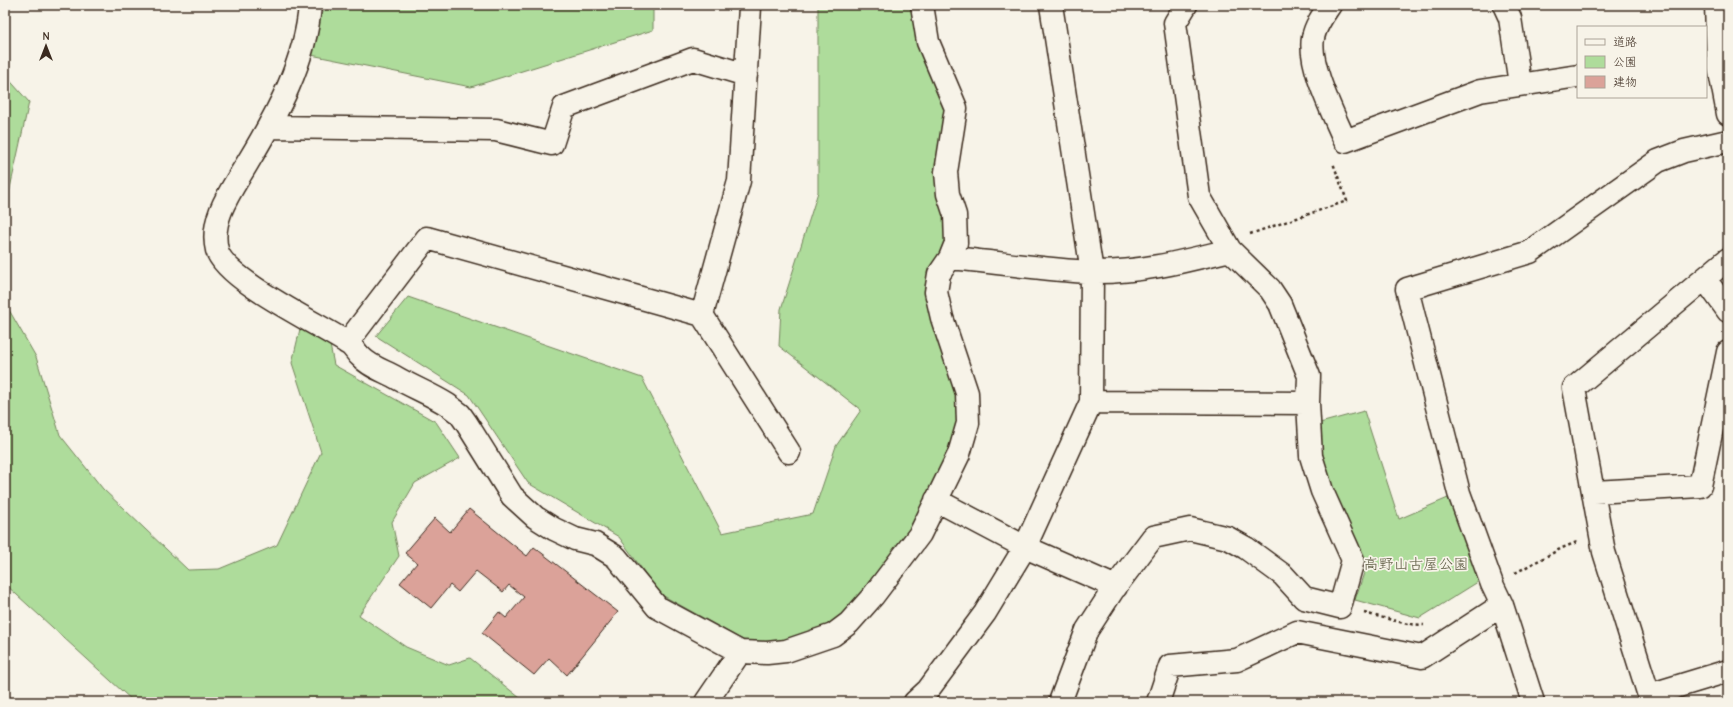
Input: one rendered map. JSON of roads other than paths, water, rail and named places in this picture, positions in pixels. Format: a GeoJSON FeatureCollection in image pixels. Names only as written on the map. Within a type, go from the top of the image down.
{"type":"FeatureCollection","features":[{"type":"Feature","properties":{"kind":"street"},"geometry":{"type":"LineString","coordinates":[[310,5],[309,19],[294,73],[269,127],[224,203],[216,227],[215,239],[218,252],[231,271],[278,302],[347,343],[361,358],[396,378],[439,399],[460,414],[512,496],[535,517],[554,529],[575,539],[595,544],[616,557],[657,607],[740,652],[767,653],[786,651],[833,635],[849,623],[874,596],[920,534],[959,454],[968,423],[967,393],[942,318],[936,292],[939,274],[950,258],[956,243],[955,215],[948,194],[946,172],[956,108],[928,42],[922,5]]}},
{"type":"Feature","properties":{"kind":"street"},"geometry":{"type":"LineString","coordinates":[[915,702],[928,690],[985,613],[1025,547],[1091,402],[1092,272],[1050,5]]}},
{"type":"Feature","properties":{"kind":"street"},"geometry":{"type":"LineString","coordinates":[[1060,702],[1087,630],[1116,587],[1153,537],[1190,529],[1228,538],[1246,548],[1283,575],[1304,598],[1340,607],[1353,560],[1322,491],[1311,456],[1308,403],[1309,376],[1280,304],[1270,289],[1227,246],[1199,196],[1175,23],[1186,5]]}},
{"type":"Feature","properties":{"kind":"street"},"geometry":{"type":"LineString","coordinates":[[1330,5],[1320,19],[1313,38],[1312,53],[1316,68],[1345,141],[1480,91],[1577,76]]}},
{"type":"Feature","properties":{"kind":"street"},"geometry":{"type":"LineString","coordinates":[[1504,5],[1510,18],[1520,84]]}},
{"type":"Feature","properties":{"kind":"street"},"geometry":{"type":"LineString","coordinates":[[1716,5],[1718,66],[1728,114]]}},
{"type":"Feature","properties":{"kind":"street"},"geometry":{"type":"LineString","coordinates":[[702,314],[739,181],[750,6]]}},
{"type":"Feature","properties":{"kind":"street"},"geometry":{"type":"LineString","coordinates":[[269,127],[496,130],[552,144],[564,107],[694,59],[746,76]]}},
{"type":"Feature","properties":{"kind":"street"},"geometry":{"type":"LineString","coordinates":[[1533,702],[1502,605],[1492,584],[1459,493],[1407,289],[1530,252],[1658,161],[1684,151],[1728,141]]}},
{"type":"Feature","properties":{"kind":"street"},"geometry":{"type":"LineString","coordinates":[[347,343],[427,238],[702,314],[789,452]]}},
{"type":"Feature","properties":{"kind":"street"},"geometry":{"type":"LineString","coordinates":[[950,258],[1092,272],[1134,270],[1173,264],[1227,246]]}},
{"type":"Feature","properties":{"kind":"street"},"geometry":{"type":"LineString","coordinates":[[1728,258],[1705,279],[1574,388],[1604,552],[1650,699],[1728,670]]}},
{"type":"Feature","properties":{"kind":"street"},"geometry":{"type":"LineString","coordinates":[[1705,279],[1728,311]]}},
{"type":"Feature","properties":{"kind":"street"},"geometry":{"type":"LineString","coordinates":[[1594,492],[1700,486],[1728,352]]}},
{"type":"Feature","properties":{"kind":"street"},"geometry":{"type":"LineString","coordinates":[[1091,402],[1308,403]]}},
{"type":"Feature","properties":{"kind":"street"},"geometry":{"type":"LineString","coordinates":[[936,500],[1025,547],[1116,587]]}},
{"type":"Feature","properties":{"kind":"street"},"geometry":{"type":"LineString","coordinates":[[1158,702],[1170,666],[1237,660],[1297,632],[1422,657],[1502,605]]}},
{"type":"Feature","properties":{"kind":"street"},"geometry":{"type":"LineString","coordinates":[[706,702],[740,652]]}},
{"type":"Feature","properties":{"kind":"park label","name":"高野山古屋公園"},"geometry":{"type":"Point","coordinates":[1416,564]}}]}
